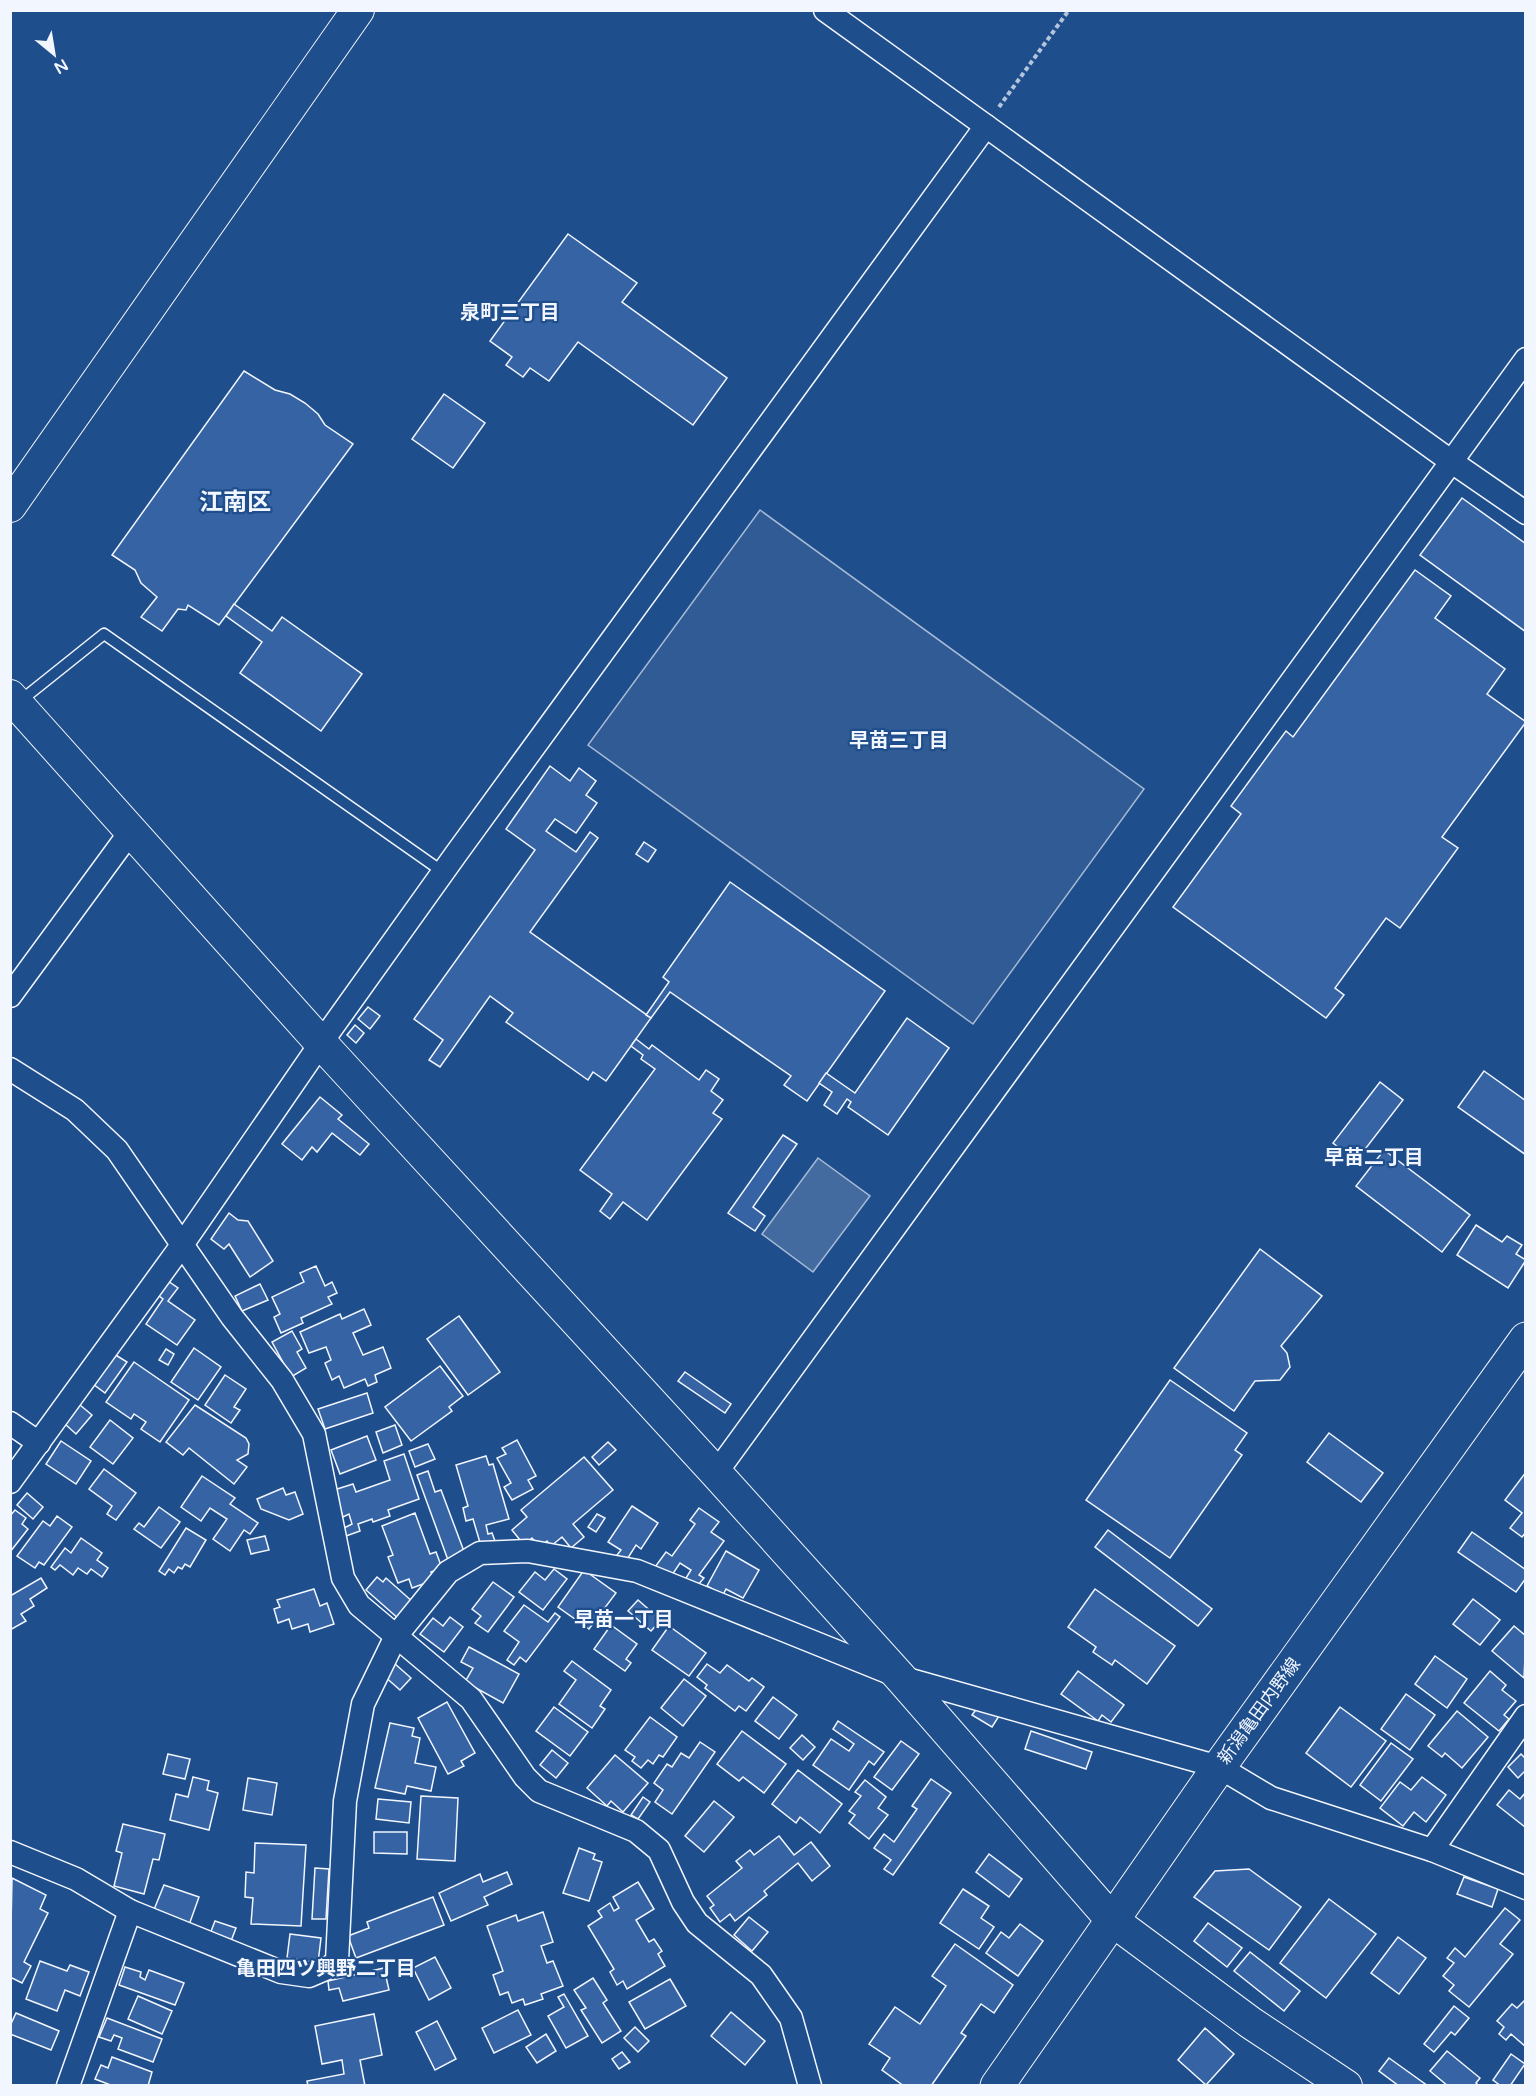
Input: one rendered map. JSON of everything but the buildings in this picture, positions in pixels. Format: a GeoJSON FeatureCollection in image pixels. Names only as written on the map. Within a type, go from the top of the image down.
{"type":"FeatureCollection","features":[{"type":"Feature","properties":{"kind":"main road","name":"新潟亀田内野線"},"geometry":{"type":"LineString","coordinates":[[996,2085],[1218,1767],[1526,1339]]}},
{"type":"Feature","properties":{"kind":"street"},"geometry":{"type":"LineString","coordinates":[[10,506],[358,10]]}},
{"type":"Feature","properties":{"kind":"street"},"geometry":{"type":"LineString","coordinates":[[825,10],[1526,513]]}},
{"type":"Feature","properties":{"kind":"street"},"geometry":{"type":"LineString","coordinates":[[10,1482],[182,1245],[321,1043],[443,872],[986,126]]}},
{"type":"Feature","properties":{"kind":"street"},"geometry":{"type":"LineString","coordinates":[[717,1473],[1526,359]]}},
{"type":"Feature","properties":{"kind":"street"},"geometry":{"type":"LineString","coordinates":[[14,700],[321,1043],[717,1473],[900,1677],[1112,1920],[1251,2023],[1346,2085]]}},
{"type":"Feature","properties":{"kind":"street"},"geometry":{"type":"LineString","coordinates":[[10,996],[131,831]]}},
{"type":"Feature","properties":{"kind":"street"},"geometry":{"type":"LineString","coordinates":[[10,1069],[75,1110],[117,1150],[232,1317],[282,1380],[314,1434],[342,1578],[359,1605],[471,1699],[525,1777],[539,1791],[636,1831],[660,1850],[683,1902],[697,1923],[761,1975],[791,2018],[810,2085]]}},
{"type":"Feature","properties":{"kind":"street"},"geometry":{"type":"LineString","coordinates":[[10,1423],[39,1443]]}},
{"type":"Feature","properties":{"kind":"street"},"geometry":{"type":"LineString","coordinates":[[10,1852],[75,1879],[130,1911],[281,1972],[309,1976],[330,1967],[337,1961],[347,1790],[363,1704],[396,1636],[448,1572],[480,1553],[528,1551],[637,1571],[900,1677],[1218,1767],[1271,1798],[1432,1850],[1526,1887]]}},
{"type":"Feature","properties":{"kind":"street"},"geometry":{"type":"LineString","coordinates":[[1432,1850],[1526,1716]]}},
{"type":"Feature","properties":{"kind":"street"},"geometry":{"type":"LineString","coordinates":[[68,2085],[130,1911]]}},
{"type":"Feature","properties":{"kind":"lane"},"geometry":{"type":"LineString","coordinates":[[14,700],[104,634],[443,872]]}},
{"type":"Feature","properties":{"kind":"path"},"geometry":{"type":"LineString","coordinates":[[986,126],[1069,10]]}},
{"type":"Feature","properties":{"kind":"shaded area"},"geometry":{"type":"Polygon","coordinates":[[[760,510],[1144,789],[973,1024],[588,745],[760,510]]]}},
{"type":"Feature","properties":{"kind":"shaded area"},"geometry":{"type":"Polygon","coordinates":[[[818,1158],[870,1196],[813,1272],[762,1234],[818,1158]]]}},
{"type":"Feature","properties":{"kind":"district","name":"泉町三丁目"},"geometry":{"type":"Point","coordinates":[510,312]}},
{"type":"Feature","properties":{"kind":"district","name":"江南区"},"geometry":{"type":"Point","coordinates":[235,502]}},
{"type":"Feature","properties":{"kind":"district","name":"早苗三丁目"},"geometry":{"type":"Point","coordinates":[899,740]}},
{"type":"Feature","properties":{"kind":"district","name":"早苗二丁目"},"geometry":{"type":"Point","coordinates":[1374,1157]}},
{"type":"Feature","properties":{"kind":"district","name":"早苗一丁目"},"geometry":{"type":"Point","coordinates":[624,1619]}},
{"type":"Feature","properties":{"kind":"district","name":"亀田四ツ興野二丁目"},"geometry":{"type":"Point","coordinates":[326,1968]}}]}
